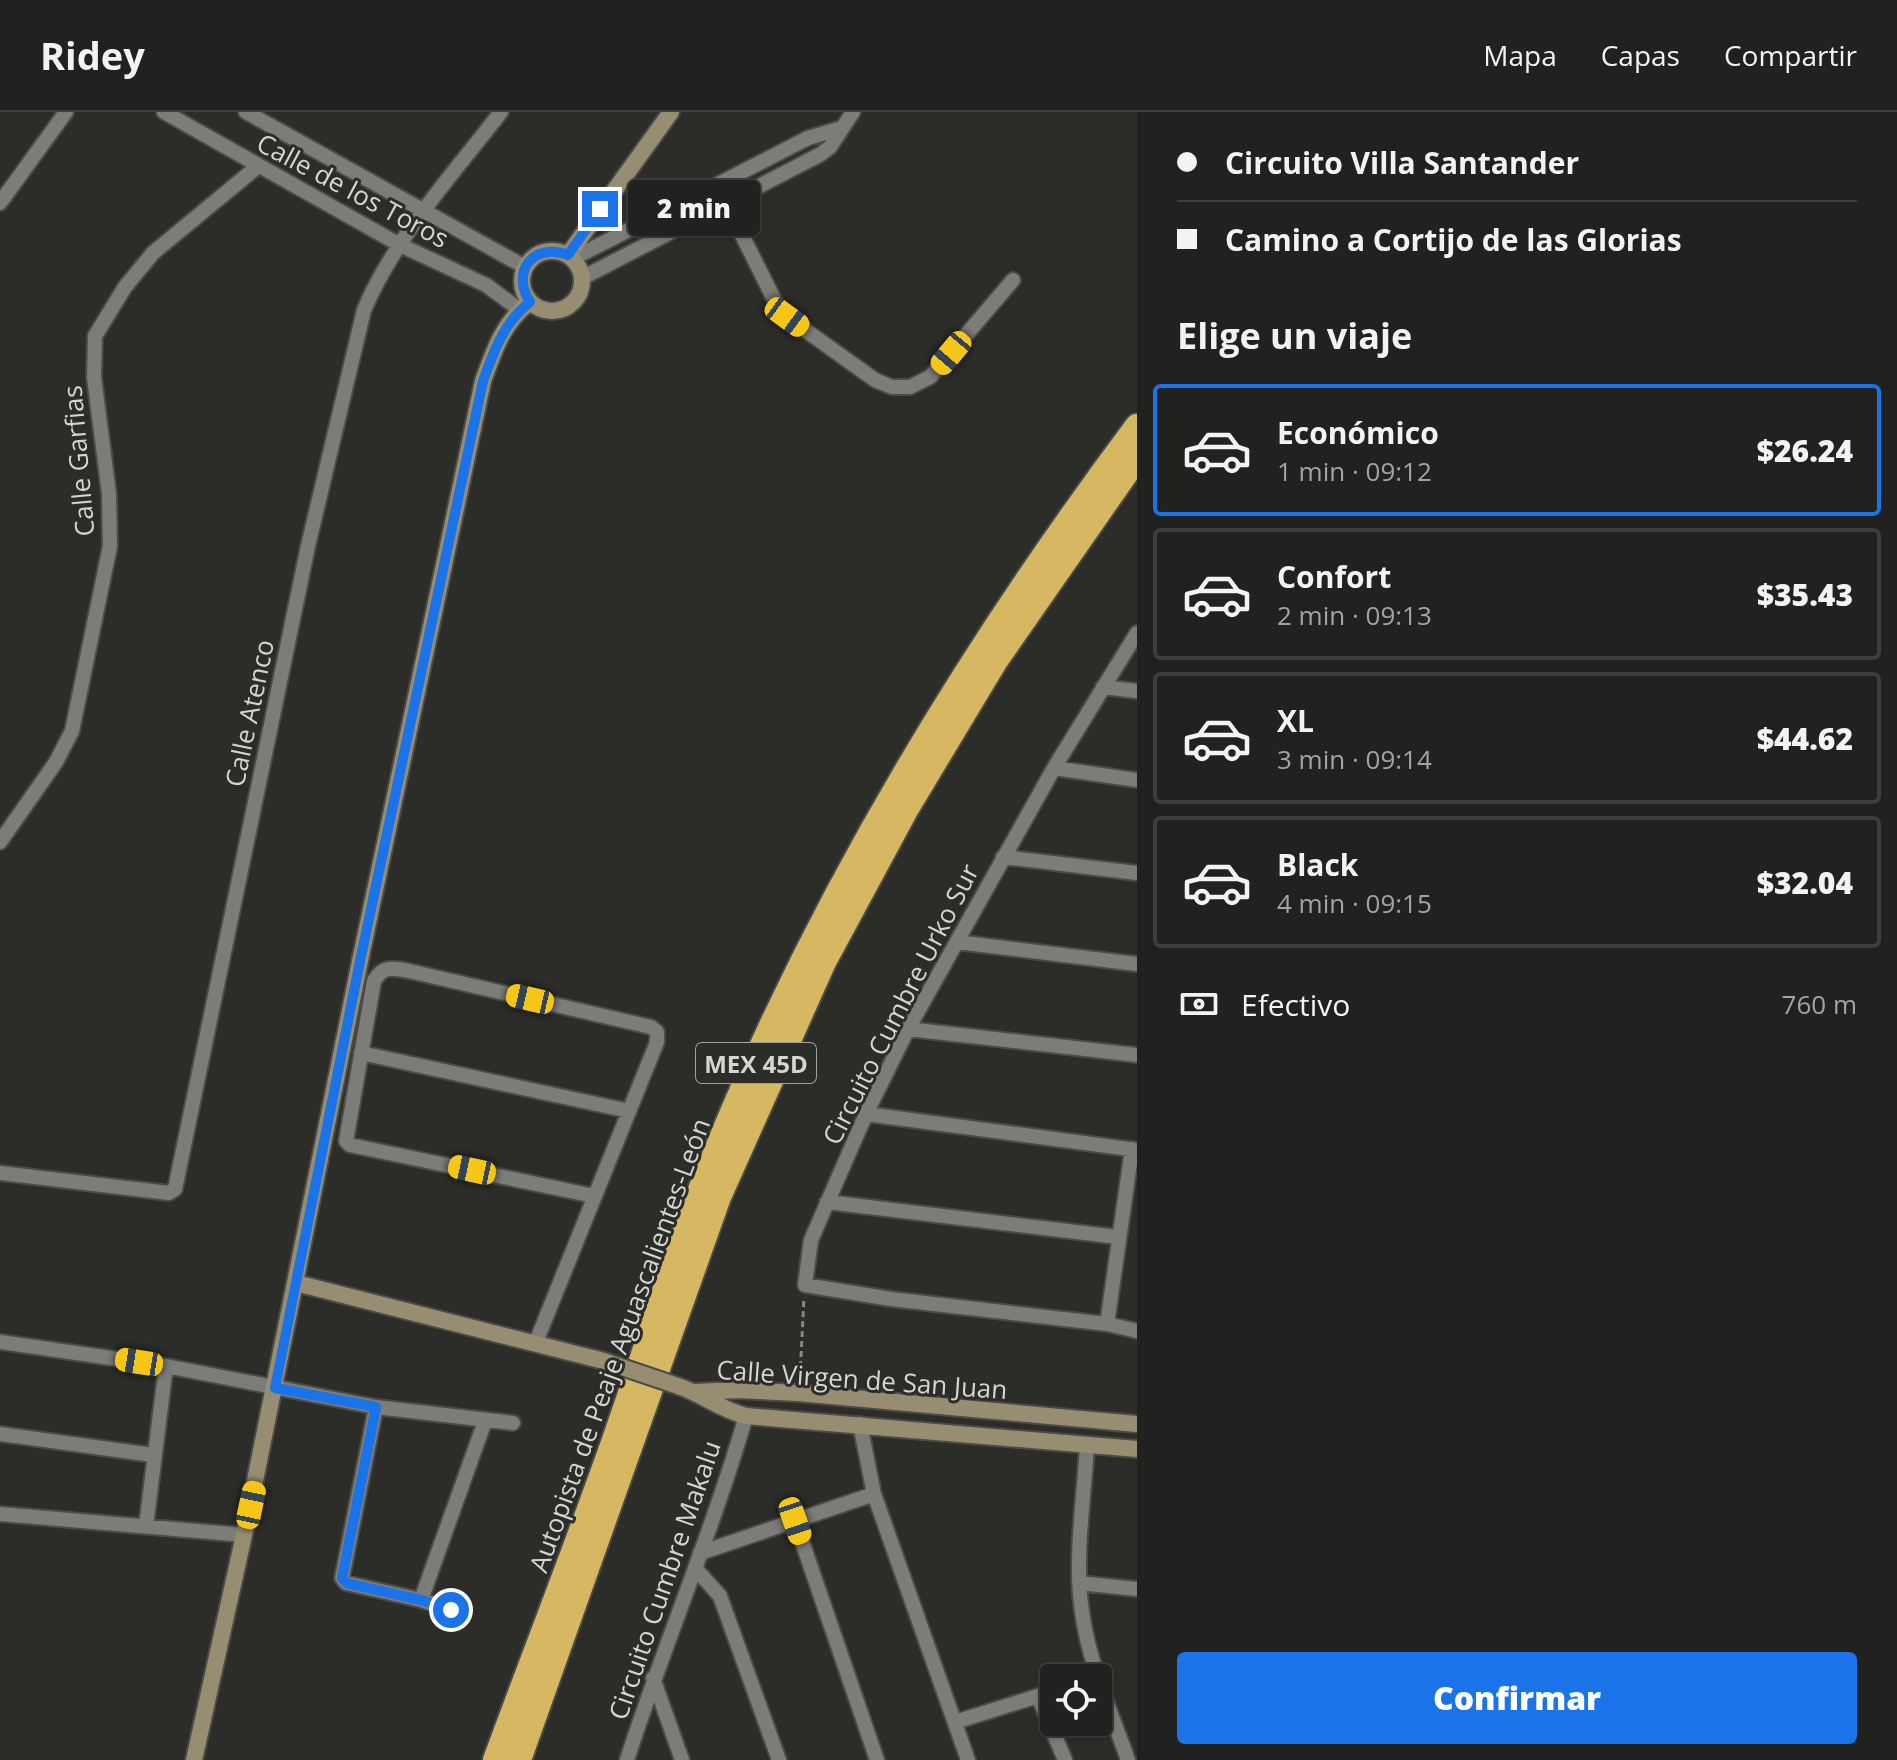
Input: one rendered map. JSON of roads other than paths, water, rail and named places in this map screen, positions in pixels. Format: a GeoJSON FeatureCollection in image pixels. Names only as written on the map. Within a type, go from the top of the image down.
{"type":"FeatureCollection","features":[{"type":"Feature","properties":{"kind":"highway","name":"Autopista de Peaje Aguascalientes-León"},"geometry":{"type":"LineString","coordinates":[[495,1760],[610,1452],[700,1189],[808,951],[890,796],[978,650],[1137,426]]}},
{"type":"Feature","properties":{"kind":"highway","name":"MEX 45D"},"geometry":{"type":"LineString","coordinates":[[519,1760],[719,1197],[824,962],[906,810],[995,662],[1137,458]]}},
{"type":"Feature","properties":{"kind":"street"},"geometry":{"type":"LineString","coordinates":[[0,203],[66,112]]}},
{"type":"Feature","properties":{"kind":"street","name":"Calle de los Toros"},"geometry":{"type":"LineString","coordinates":[[164,112],[400,245],[525,306]]}},
{"type":"Feature","properties":{"kind":"street","name":"Calle de los Toros"},"geometry":{"type":"LineString","coordinates":[[246,112],[525,267]]}},
{"type":"Feature","properties":{"kind":"street","name":"Calle Atenco"},"geometry":{"type":"LineString","coordinates":[[0,1173],[169,1193],[175,1189],[308,546],[364,310],[374,286],[400,245],[501,112]]}},
{"type":"Feature","properties":{"kind":"street"},"geometry":{"type":"LineString","coordinates":[[570,257],[671,112]]}},
{"type":"Feature","properties":{"kind":"street"},"geometry":{"type":"LineString","coordinates":[[582,278],[821,154],[830,147],[853,112]]}},
{"type":"Feature","properties":{"kind":"street"},"geometry":{"type":"LineString","coordinates":[[194,1760],[275,1388],[360,961],[483,381],[497,344],[525,306],[522,285],[525,267],[539,253],[549,251],[570,257],[808,138],[842,128]]}},
{"type":"Feature","properties":{"kind":"street","name":"Calle Garfias"},"geometry":{"type":"LineString","coordinates":[[0,842],[56,762],[72,731],[110,546],[109,494],[94,377],[95,336],[125,287],[153,253],[257,167]]}},
{"type":"Feature","properties":{"kind":"street"},"geometry":{"type":"LineString","coordinates":[[726,203],[777,305],[787,317],[875,380],[892,387],[910,387],[930,377],[1013,280]]}},
{"type":"Feature","properties":{"kind":"street"},"geometry":{"type":"LineString","coordinates":[[525,306],[560,310],[577,298],[582,278],[570,257]]}},
{"type":"Feature","properties":{"kind":"street","name":"Circuito Cumbre Urko Sur"},"geometry":{"type":"LineString","coordinates":[[1107,1324],[891,1299],[805,1285],[811,1240],[866,1114],[908,1029],[1054,768],[1137,633]]}},
{"type":"Feature","properties":{"kind":"street"},"geometry":{"type":"LineString","coordinates":[[1103,687],[1137,691]]}},
{"type":"Feature","properties":{"kind":"street"},"geometry":{"type":"LineString","coordinates":[[1054,768],[1137,780]]}},
{"type":"Feature","properties":{"kind":"street"},"geometry":{"type":"LineString","coordinates":[[1003,857],[1137,873]]}},
{"type":"Feature","properties":{"kind":"street"},"geometry":{"type":"LineString","coordinates":[[957,942],[1137,964]]}},
{"type":"Feature","properties":{"kind":"street"},"geometry":{"type":"LineString","coordinates":[[536,1342],[657,1042],[657,1032],[651,1027],[409,971],[388,968],[379,972],[374,981],[345,1137],[350,1145],[594,1196]]}},
{"type":"Feature","properties":{"kind":"street"},"geometry":{"type":"LineString","coordinates":[[908,1029],[1137,1055]]}},
{"type":"Feature","properties":{"kind":"street"},"geometry":{"type":"LineString","coordinates":[[361,1053],[629,1111]]}},
{"type":"Feature","properties":{"kind":"street"},"geometry":{"type":"LineString","coordinates":[[866,1114],[1134,1149],[1107,1324],[1137,1331]]}},
{"type":"Feature","properties":{"kind":"street"},"geometry":{"type":"LineString","coordinates":[[827,1202],[1118,1237]]}},
{"type":"Feature","properties":{"kind":"street"},"geometry":{"type":"LineString","coordinates":[[296,1283],[536,1342],[695,1392]]}},
{"type":"Feature","properties":{"kind":"street"},"geometry":{"type":"LineString","coordinates":[[0,1342],[166,1366],[376,1407],[513,1423]]}},
{"type":"Feature","properties":{"kind":"street"},"geometry":{"type":"LineString","coordinates":[[146,1526],[166,1366]]}},
{"type":"Feature","properties":{"kind":"street","name":"Calle Virgen de San Juan"},"geometry":{"type":"LineString","coordinates":[[695,1392],[738,1390],[798,1393],[1137,1424]]}},
{"type":"Feature","properties":{"kind":"street","name":"Calle Virgen de San Juan"},"geometry":{"type":"LineString","coordinates":[[695,1392],[720,1408],[746,1416],[1137,1449]]}},
{"type":"Feature","properties":{"kind":"street"},"geometry":{"type":"LineString","coordinates":[[376,1407],[342,1578],[346,1583],[451,1610]]}},
{"type":"Feature","properties":{"kind":"street","name":"Circuito Cumbre Makalu"},"geometry":{"type":"LineString","coordinates":[[627,1760],[653,1678],[730,1470],[746,1416]]}},
{"type":"Feature","properties":{"kind":"street"},"geometry":{"type":"LineString","coordinates":[[421,1600],[485,1421]]}},
{"type":"Feature","properties":{"kind":"street"},"geometry":{"type":"LineString","coordinates":[[860,1424],[874,1494],[968,1760]]}},
{"type":"Feature","properties":{"kind":"street"},"geometry":{"type":"LineString","coordinates":[[0,1434],[153,1455]]}},
{"type":"Feature","properties":{"kind":"street"},"geometry":{"type":"LineString","coordinates":[[1087,1445],[1079,1583],[1089,1647],[1129,1760],[1137,1758]]}},
{"type":"Feature","properties":{"kind":"street"},"geometry":{"type":"LineString","coordinates":[[700,1553],[874,1494]]}},
{"type":"Feature","properties":{"kind":"street"},"geometry":{"type":"LineString","coordinates":[[0,1514],[244,1535]]}},
{"type":"Feature","properties":{"kind":"street"},"geometry":{"type":"LineString","coordinates":[[795,1521],[877,1760]]}},
{"type":"Feature","properties":{"kind":"street"},"geometry":{"type":"LineString","coordinates":[[695,1568],[720,1596],[779,1760]]}},
{"type":"Feature","properties":{"kind":"street"},"geometry":{"type":"LineString","coordinates":[[1079,1583],[1137,1589]]}},
{"type":"Feature","properties":{"kind":"street"},"geometry":{"type":"LineString","coordinates":[[653,1678],[682,1760]]}},
{"type":"Feature","properties":{"kind":"street"},"geometry":{"type":"LineString","coordinates":[[955,1722],[1038,1696],[1065,1760]]}}]}
